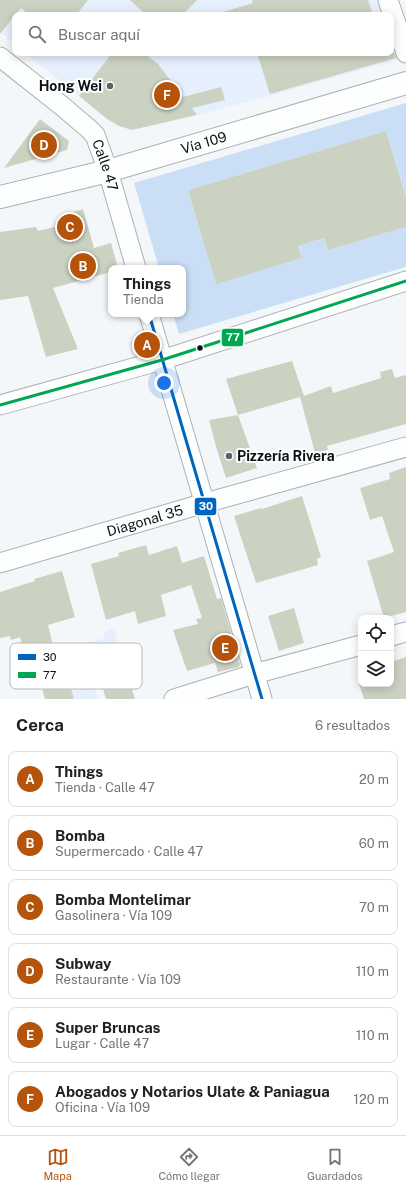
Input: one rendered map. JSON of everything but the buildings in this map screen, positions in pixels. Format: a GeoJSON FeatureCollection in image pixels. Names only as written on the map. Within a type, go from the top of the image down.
{"type":"FeatureCollection","features":[{"type":"Feature","properties":{"kind":"main road","name":"Vía 109"},"geometry":{"type":"LineString","coordinates":[[0,197],[108,171],[406,83]]}},
{"type":"Feature","properties":{"kind":"street"},"geometry":{"type":"LineString","coordinates":[[388,0],[392,12]]}},
{"type":"Feature","properties":{"kind":"street"},"geometry":{"type":"LineString","coordinates":[[394,18],[406,53]]}},
{"type":"Feature","properties":{"kind":"street","name":"Calle 47"},"geometry":{"type":"LineString","coordinates":[[0,57],[89,129],[98,141],[135,265]]}},
{"type":"Feature","properties":{"kind":"street"},"geometry":{"type":"LineString","coordinates":[[0,405],[162,360],[406,281]]}},
{"type":"Feature","properties":{"kind":"street"},"geometry":{"type":"LineString","coordinates":[[150,317],[262,699]]}},
{"type":"Feature","properties":{"kind":"street","name":"Diagonal 35"},"geometry":{"type":"LineString","coordinates":[[0,563],[205,503],[406,447]]}},
{"type":"Feature","properties":{"kind":"street"},"geometry":{"type":"LineString","coordinates":[[394,635],[406,632]]}},
{"type":"Feature","properties":{"kind":"street"},"geometry":{"type":"LineString","coordinates":[[174,699],[254,674],[358,646]]}},
{"type":"Feature","properties":{"kind":"shaded area"},"geometry":{"type":"Polygon","coordinates":[[[28,0],[378,0],[382,12],[18,12],[28,0]]]}},
{"type":"Feature","properties":{"kind":"shaded area"},"geometry":{"type":"Polygon","coordinates":[[[12,20],[12,42],[1,33],[12,20]]]}},
{"type":"Feature","properties":{"kind":"shaded area"},"geometry":{"type":"Polygon","coordinates":[[[394,48],[398,59],[270,96],[197,115],[156,63],[148,56],[394,56],[394,48]]]}},
{"type":"Feature","properties":{"kind":"shaded area"},"geometry":{"type":"Polygon","coordinates":[[[29,56],[110,56],[79,96],[29,56]]]}},
{"type":"Feature","properties":{"kind":"shaded area"},"geometry":{"type":"Polygon","coordinates":[[[406,103],[406,197],[386,131],[188,190],[216,283],[302,258],[298,246],[324,238],[328,250],[406,227],[406,267],[179,334],[174,317],[186,317],[186,265],[158,265],[134,183],[406,103]]]}},
{"type":"Feature","properties":{"kind":"shaded area"},"geometry":{"type":"Polygon","coordinates":[[[114,629],[118,643],[87,643],[105,638],[104,632],[114,629]]]}},
{"type":"Feature","properties":{"kind":"shaded area"},"geometry":{"type":"Polygon","coordinates":[[[71,689],[95,689],[98,699],[74,699],[71,689]]]}},
{"type":"Feature","properties":{"kind":"transit line","name":"77"},"geometry":{"type":"LineString","coordinates":[[0,405],[162,360],[406,281]]}},
{"type":"Feature","properties":{"kind":"transit line","name":"30"},"geometry":{"type":"LineString","coordinates":[[150,317],[262,699]]}},
{"type":"Feature","properties":{"kind":"place","name":"Hong Wei"},"geometry":{"type":"Point","coordinates":[110,86]}},
{"type":"Feature","properties":{"kind":"place","name":"Abogados y Notarios Ulate & Paniagua"},"geometry":{"type":"Point","coordinates":[167,95]}},
{"type":"Feature","properties":{"kind":"place","name":"Subway"},"geometry":{"type":"Point","coordinates":[44,145]}},
{"type":"Feature","properties":{"kind":"place","name":"Bomba Montelimar"},"geometry":{"type":"Point","coordinates":[70,227]}},
{"type":"Feature","properties":{"kind":"place","name":"Bomba"},"geometry":{"type":"Point","coordinates":[83,266]}},
{"type":"Feature","properties":{"kind":"place","name":"Things"},"geometry":{"type":"Point","coordinates":[147,345]}},
{"type":"Feature","properties":{"kind":"place","name":"Pizzería Rivera"},"geometry":{"type":"Point","coordinates":[229,456]}},
{"type":"Feature","properties":{"kind":"place","name":"Super Bruncas"},"geometry":{"type":"Point","coordinates":[225,648]}}]}
